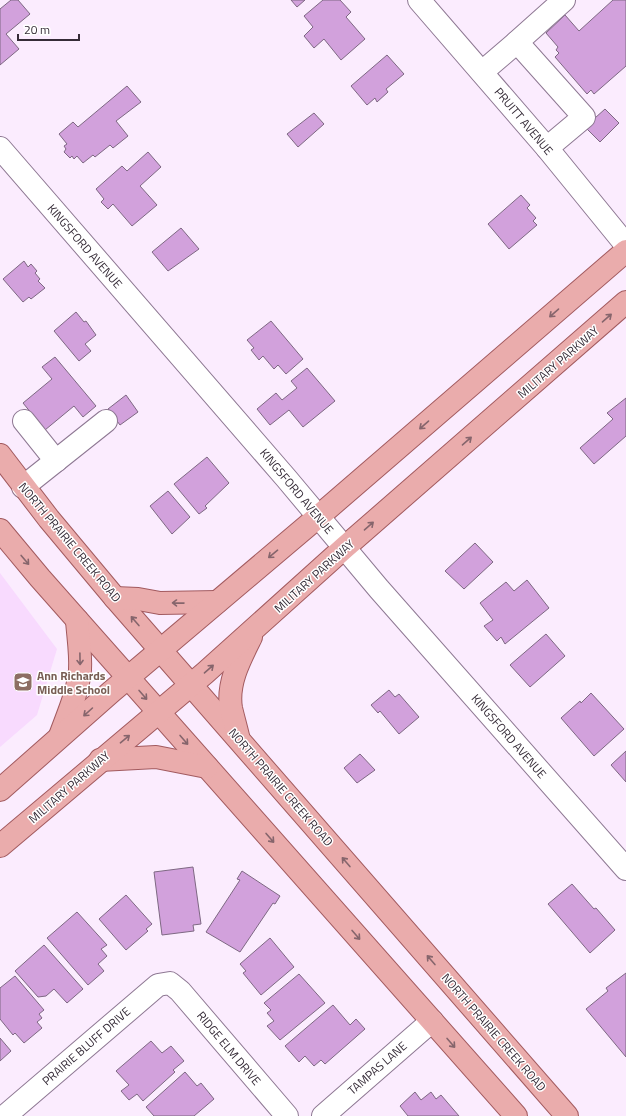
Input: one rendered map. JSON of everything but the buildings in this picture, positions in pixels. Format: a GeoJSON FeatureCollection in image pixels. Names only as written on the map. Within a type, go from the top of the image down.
{"type":"FeatureCollection","features":[{"type":"Feature","properties":{"kind":"main road"},"geometry":{"type":"LineString","coordinates":[[0,790],[626,251]]}},
{"type":"Feature","properties":{"kind":"main road","name":"MILITARY PARKWAY"},"geometry":{"type":"LineString","coordinates":[[0,846],[158,711],[191,685],[344,548],[626,302]]}},
{"type":"Feature","properties":{"kind":"main road","name":"NORTH PRAIRIE CREEK ROAD"},"geometry":{"type":"LineString","coordinates":[[0,455],[23,487],[115,598],[567,1116]]}},
{"type":"Feature","properties":{"kind":"main road"},"geometry":{"type":"LineString","coordinates":[[0,530],[40,578],[516,1116]]}},
{"type":"Feature","properties":{"kind":"main road"},"geometry":{"type":"LineString","coordinates":[[115,598],[138,599],[160,603],[217,602]]}},
{"type":"Feature","properties":{"kind":"main road"},"geometry":{"type":"LineString","coordinates":[[60,738],[71,707],[80,670],[77,620]]}},
{"type":"Feature","properties":{"kind":"main road"},"geometry":{"type":"LineString","coordinates":[[239,739],[231,707],[231,693],[233,680],[239,661],[254,630]]}},
{"type":"Feature","properties":{"kind":"main road"},"geometry":{"type":"LineString","coordinates":[[100,760],[156,757],[207,767]]}},
{"type":"Feature","properties":{"kind":"street","name":"PRUITT AVENUE"},"geometry":{"type":"LineString","coordinates":[[419,0],[547,148],[626,245]]}},
{"type":"Feature","properties":{"kind":"street"},"geometry":{"type":"LineString","coordinates":[[482,72],[564,0]]}},
{"type":"Feature","properties":{"kind":"street"},"geometry":{"type":"LineString","coordinates":[[517,42],[584,117],[547,148]]}},
{"type":"Feature","properties":{"kind":"street","name":"KINGSFORD AVENUE"},"geometry":{"type":"LineString","coordinates":[[0,148],[319,516],[344,548],[626,869]]}},
{"type":"Feature","properties":{"kind":"street"},"geometry":{"type":"LineString","coordinates":[[24,421],[56,461]]}},
{"type":"Feature","properties":{"kind":"street"},"geometry":{"type":"LineString","coordinates":[[23,487],[106,421]]}},
{"type":"Feature","properties":{"kind":"street","name":"PRAIRIE BLUFF DRIVE"},"geometry":{"type":"LineString","coordinates":[[5,1116],[158,984],[170,983]]}},
{"type":"Feature","properties":{"kind":"street","name":"RIDGE ELM DRIVE"},"geometry":{"type":"LineString","coordinates":[[170,983],[180,991],[287,1116]]}},
{"type":"Feature","properties":{"kind":"street","name":"TAMPAS LANE"},"geometry":{"type":"LineString","coordinates":[[323,1116],[432,1021]]}},
{"type":"Feature","properties":{"kind":"shaded area","name":"Ann Richards Middle School"},"geometry":{"type":"Polygon","coordinates":[[[0,573],[57,649],[37,715],[0,747],[0,573]]]}},
{"type":"Feature","properties":{"kind":"place","name":"Ann Richards Middle School"},"geometry":{"type":"Point","coordinates":[23,682]}}]}
